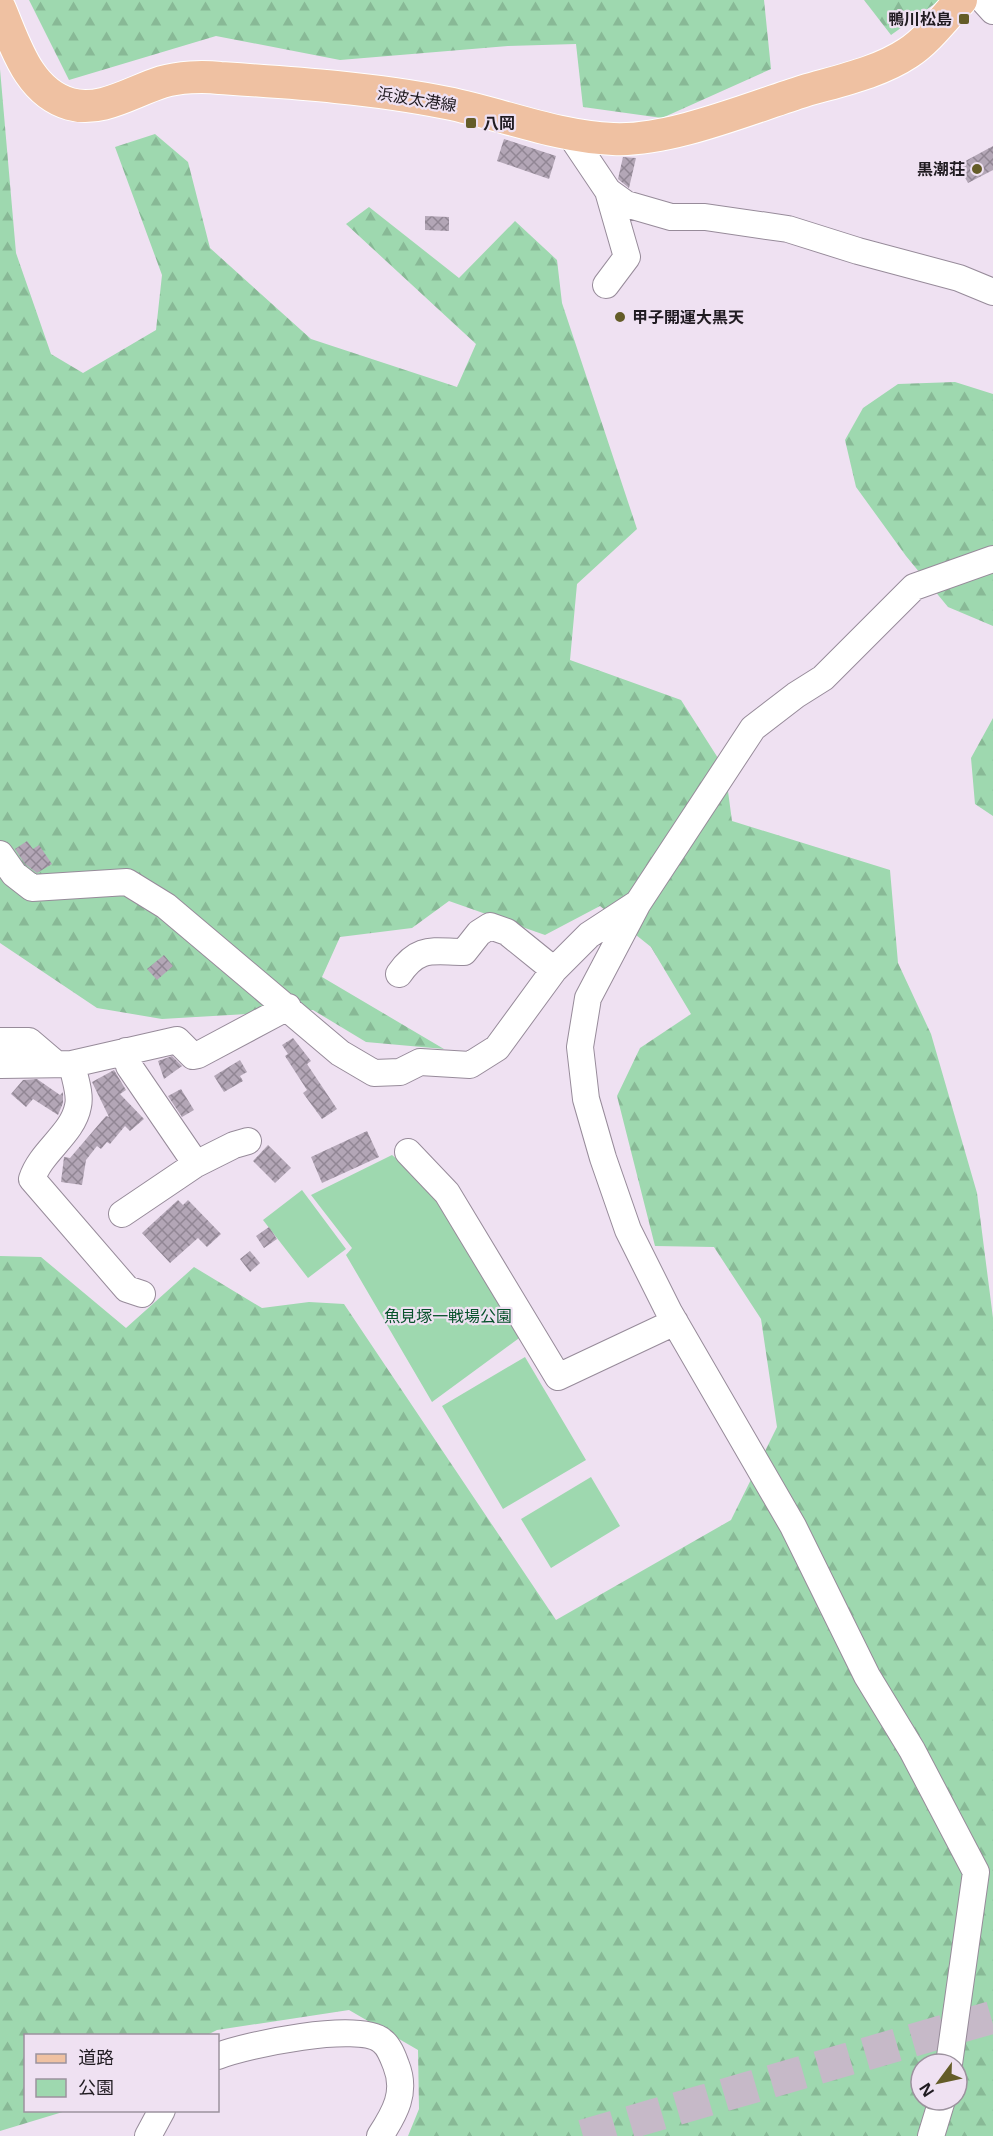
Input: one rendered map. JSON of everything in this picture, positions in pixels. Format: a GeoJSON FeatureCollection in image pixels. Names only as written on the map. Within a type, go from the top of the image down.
{"type":"FeatureCollection","features":[{"type":"Feature","properties":{"kind":"main road","name":"浜波太港線"},"geometry":{"type":"LineString","coordinates":[[0,9],[17,50],[34,80],[53,96],[72,105],[110,102],[165,81],[215,77],[298,83],[419,98],[569,133],[612,140],[658,136],[897,60],[919,45],[961,0]]}},
{"type":"Feature","properties":{"kind":"street"},"geometry":{"type":"LineString","coordinates":[[983,0],[993,11]]}},
{"type":"Feature","properties":{"kind":"street"},"geometry":{"type":"LineString","coordinates":[[569,133],[608,191],[627,256],[606,285]]}},
{"type":"Feature","properties":{"kind":"street"},"geometry":{"type":"LineString","coordinates":[[608,191],[626,204],[648,212],[671,217],[705,217],[788,229],[858,251],[959,278],[993,292]]}},
{"type":"Feature","properties":{"kind":"street"},"geometry":{"type":"LineString","coordinates":[[951,2052],[976,1872],[912,1750],[867,1676],[793,1526],[675,1322],[628,1230],[603,1158],[586,1099],[580,1047],[588,998],[638,903],[753,728],[796,695],[823,678],[914,587],[993,559]]}},
{"type":"Feature","properties":{"kind":"street"},"geometry":{"type":"LineString","coordinates":[[0,854],[14,874],[33,888],[126,882],[166,906],[340,1053],[374,1073],[400,1072],[420,1062],[470,1065],[497,1048],[554,970],[589,935],[638,903]]}},
{"type":"Feature","properties":{"kind":"street"},"geometry":{"type":"LineString","coordinates":[[399,974],[409,959],[421,951],[464,952],[479,933],[490,926],[507,932],[554,970]]}},
{"type":"Feature","properties":{"kind":"street"},"geometry":{"type":"LineString","coordinates":[[0,1065],[64,1064],[177,1040],[193,1056],[198,1055],[288,1007]]}},
{"type":"Feature","properties":{"kind":"street"},"geometry":{"type":"LineString","coordinates":[[0,1041],[29,1041],[64,1064],[79,1105],[73,1121],[37,1163],[32,1179],[127,1289],[142,1294]]}},
{"type":"Feature","properties":{"kind":"street"},"geometry":{"type":"LineString","coordinates":[[126,1052],[129,1066],[196,1164]]}},
{"type":"Feature","properties":{"kind":"street"},"geometry":{"type":"LineString","coordinates":[[122,1214],[196,1164],[234,1145],[248,1141]]}},
{"type":"Feature","properties":{"kind":"street"},"geometry":{"type":"LineString","coordinates":[[408,1152],[447,1193],[558,1377],[675,1322]]}},
{"type":"Feature","properties":{"kind":"street"},"geometry":{"type":"LineString","coordinates":[[219,2056],[253,2045],[349,2031],[376,2037],[388,2049],[402,2078],[400,2100],[380,2136]]}},
{"type":"Feature","properties":{"kind":"street"},"geometry":{"type":"LineString","coordinates":[[148,2136],[161,2112]]}},
{"type":"Feature","properties":{"kind":"street"},"geometry":{"type":"LineString","coordinates":[[931,2136],[938,2112]]}},
{"type":"Feature","properties":{"kind":"green space"},"geometry":{"type":"Polygon","coordinates":[[[29,0],[764,0],[771,69],[662,118],[583,107],[576,44],[508,46],[340,60],[216,36],[69,80],[29,0]]]}},
{"type":"Feature","properties":{"kind":"green space"},"geometry":{"type":"Polygon","coordinates":[[[864,0],[940,0],[891,35],[864,0]]]}},
{"type":"Feature","properties":{"kind":"green space"},"geometry":{"type":"Polygon","coordinates":[[[0,69],[16,253],[51,354],[83,373],[156,330],[162,275],[115,147],[155,134],[188,162],[210,248],[311,339],[457,387],[476,344],[346,224],[369,207],[459,278],[515,221],[557,260],[562,303],[637,529],[577,584],[570,660],[681,700],[725,769],[732,821],[890,870],[898,963],[931,1034],[977,1193],[993,1318],[993,2136],[408,2136],[419,2109],[418,2050],[349,2010],[217,2030],[209,2034],[24,2034],[24,2112],[63,2112],[0,2131],[0,1256],[41,1257],[126,1328],[194,1267],[262,1308],[309,1302],[344,1304],[556,1620],[731,1520],[777,1427],[761,1319],[714,1247],[655,1246],[617,1096],[640,1048],[691,1014],[651,947],[600,906],[545,935],[449,901],[412,928],[340,937],[322,977],[444,1049],[366,1042],[313,1010],[162,1019],[97,1008],[0,943],[0,69]]]}},
{"type":"Feature","properties":{"kind":"green space"},"geometry":{"type":"Polygon","coordinates":[[[955,382],[993,394],[993,626],[948,607],[906,556],[856,487],[845,440],[863,408],[898,384],[955,382]]]}},
{"type":"Feature","properties":{"kind":"green space"},"geometry":{"type":"Polygon","coordinates":[[[993,718],[993,816],[975,804],[971,758],[993,718]]]}},
{"type":"Feature","properties":{"kind":"green space","name":"魚見塚一戦場公園"},"geometry":{"type":"Polygon","coordinates":[[[392,1155],[442,1196],[526,1333],[432,1402],[346,1255],[352,1248],[311,1195],[392,1155]]]}},
{"type":"Feature","properties":{"kind":"green space"},"geometry":{"type":"Polygon","coordinates":[[[302,1190],[346,1249],[308,1278],[263,1220],[302,1190]]]}},
{"type":"Feature","properties":{"kind":"green space"},"geometry":{"type":"Polygon","coordinates":[[[525,1357],[586,1460],[503,1509],[442,1406],[525,1357]]]}},
{"type":"Feature","properties":{"kind":"green space"},"geometry":{"type":"Polygon","coordinates":[[[591,1477],[620,1526],[551,1568],[521,1519],[591,1477]]]}},
{"type":"Feature","properties":{"kind":"building"},"geometry":{"type":"Polygon","coordinates":[[[504,139],[556,156],[549,179],[497,161],[504,139]]]}},
{"type":"Feature","properties":{"kind":"building","name":"黒潮荘"},"geometry":{"type":"Polygon","coordinates":[[[993,146],[993,170],[968,183],[958,165],[993,146]]]}},
{"type":"Feature","properties":{"kind":"building"},"geometry":{"type":"Polygon","coordinates":[[[623,157],[636,158],[629,188],[618,179],[623,157]]]}},
{"type":"Feature","properties":{"kind":"building"},"geometry":{"type":"Polygon","coordinates":[[[425,216],[449,217],[449,231],[425,230],[425,216]]]}},
{"type":"Feature","properties":{"kind":"building"},"geometry":{"type":"Polygon","coordinates":[[[27,841],[33,849],[39,845],[52,864],[37,873],[25,864],[15,849],[27,841]]]}},
{"type":"Feature","properties":{"kind":"building"},"geometry":{"type":"Polygon","coordinates":[[[164,955],[173,966],[157,980],[147,969],[164,955]]]}},
{"type":"Feature","properties":{"kind":"building"},"geometry":{"type":"Polygon","coordinates":[[[293,1038],[311,1061],[307,1064],[337,1109],[322,1119],[303,1093],[307,1090],[285,1056],[288,1054],[282,1045],[293,1038]]]}},
{"type":"Feature","properties":{"kind":"building"},"geometry":{"type":"Polygon","coordinates":[[[172,1056],[182,1066],[164,1079],[158,1061],[172,1056]]]}},
{"type":"Feature","properties":{"kind":"building"},"geometry":{"type":"Polygon","coordinates":[[[240,1060],[247,1072],[240,1076],[243,1081],[224,1092],[214,1076],[240,1060]]]}},
{"type":"Feature","properties":{"kind":"building"},"geometry":{"type":"Polygon","coordinates":[[[114,1070],[126,1090],[120,1094],[144,1119],[130,1131],[125,1126],[110,1144],[107,1142],[101,1149],[97,1146],[86,1160],[82,1185],[61,1182],[64,1157],[70,1158],[106,1116],[109,1117],[92,1082],[114,1070]]]}},
{"type":"Feature","properties":{"kind":"building"},"geometry":{"type":"Polygon","coordinates":[[[37,1079],[60,1095],[63,1092],[63,1103],[58,1115],[33,1099],[26,1107],[11,1094],[23,1080],[37,1079]]]}},
{"type":"Feature","properties":{"kind":"building"},"geometry":{"type":"Polygon","coordinates":[[[181,1089],[194,1110],[182,1117],[168,1096],[181,1089]]]}},
{"type":"Feature","properties":{"kind":"building"},"geometry":{"type":"Polygon","coordinates":[[[367,1131],[379,1157],[322,1183],[311,1157],[367,1131]]]}},
{"type":"Feature","properties":{"kind":"building"},"geometry":{"type":"Polygon","coordinates":[[[268,1145],[291,1168],[275,1183],[253,1161],[268,1145]]]}},
{"type":"Feature","properties":{"kind":"building"},"geometry":{"type":"Polygon","coordinates":[[[178,1200],[183,1205],[188,1200],[221,1234],[207,1247],[198,1238],[170,1263],[142,1233],[178,1200]]]}},
{"type":"Feature","properties":{"kind":"building"},"geometry":{"type":"Polygon","coordinates":[[[269,1227],[277,1239],[264,1248],[256,1236],[269,1227]]]}},
{"type":"Feature","properties":{"kind":"building"},"geometry":{"type":"Polygon","coordinates":[[[250,1251],[260,1263],[250,1272],[240,1259],[250,1251]]]}},
{"type":"Feature","properties":{"kind":"tunnel"},"geometry":{"type":"LineString","coordinates":[[583,2136],[993,2017]]}},
{"type":"Feature","properties":{"kind":"place","name":"鴨川松島"},"geometry":{"type":"Point","coordinates":[964,19]}},
{"type":"Feature","properties":{"kind":"place","name":"八岡"},"geometry":{"type":"Point","coordinates":[471,123]}},
{"type":"Feature","properties":{"kind":"place","name":"黒潮荘"},"geometry":{"type":"Point","coordinates":[977,169]}},
{"type":"Feature","properties":{"kind":"place","name":"甲子開運大黒天"},"geometry":{"type":"Point","coordinates":[620,317]}}]}
